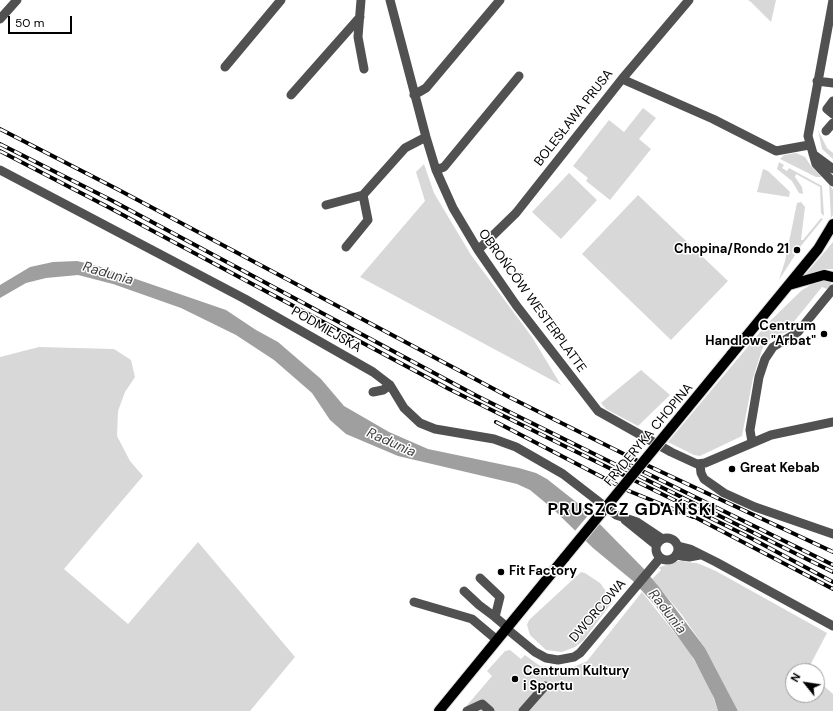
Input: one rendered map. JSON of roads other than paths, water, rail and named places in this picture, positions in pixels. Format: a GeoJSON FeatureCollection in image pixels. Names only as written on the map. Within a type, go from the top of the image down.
{"type":"FeatureCollection","features":[{"type":"Feature","properties":{"kind":"main road","name":"FRYDERYKA CHOPINA"},"geometry":{"type":"LineString","coordinates":[[439,711],[789,285],[818,249],[833,224]]}},
{"type":"Feature","properties":{"kind":"main road","name":"FRYDERYKA CHOPINA"},"geometry":{"type":"LineString","coordinates":[[818,249],[833,236]]}},
{"type":"Feature","properties":{"kind":"main road"},"geometry":{"type":"LineString","coordinates":[[789,285],[824,276],[833,277]]}},
{"type":"Feature","properties":{"kind":"street"},"geometry":{"type":"LineString","coordinates":[[0,19],[17,0]]}},
{"type":"Feature","properties":{"kind":"street"},"geometry":{"type":"LineString","coordinates":[[225,67],[281,0]]}},
{"type":"Feature","properties":{"kind":"street"},"geometry":{"type":"LineString","coordinates":[[360,0],[358,37],[364,69]]}},
{"type":"Feature","properties":{"kind":"street","name":"OBROŃCÓW WESTERPLATTE"},"geometry":{"type":"LineString","coordinates":[[390,0],[414,95],[436,170],[453,208],[478,250],[516,305],[598,411],[675,455],[688,461],[700,464]]}},
{"type":"Feature","properties":{"kind":"street"},"geometry":{"type":"LineString","coordinates":[[414,95],[426,88],[500,0]]}},
{"type":"Feature","properties":{"kind":"street","name":"BOLESŁAWA PRUSA"},"geometry":{"type":"LineString","coordinates":[[478,250],[487,244],[516,213],[622,79],[689,0]]}},
{"type":"Feature","properties":{"kind":"street"},"geometry":{"type":"LineString","coordinates":[[833,0],[808,131],[810,149],[816,164],[833,182]]}},
{"type":"Feature","properties":{"kind":"street"},"geometry":{"type":"LineString","coordinates":[[291,95],[360,17]]}},
{"type":"Feature","properties":{"kind":"street"},"geometry":{"type":"LineString","coordinates":[[436,170],[444,167],[519,76]]}},
{"type":"Feature","properties":{"kind":"street"},"geometry":{"type":"LineString","coordinates":[[622,79],[724,124],[776,151],[810,149],[833,169]]}},
{"type":"Feature","properties":{"kind":"street"},"geometry":{"type":"LineString","coordinates":[[817,81],[833,84]]}},
{"type":"Feature","properties":{"kind":"street"},"geometry":{"type":"LineString","coordinates":[[833,101],[827,109],[833,114]]}},
{"type":"Feature","properties":{"kind":"street"},"geometry":{"type":"LineString","coordinates":[[826,132],[833,123]]}},
{"type":"Feature","properties":{"kind":"street"},"geometry":{"type":"LineString","coordinates":[[326,205],[363,195],[405,148],[426,137]]}},
{"type":"Feature","properties":{"kind":"street","name":"PODMIEJSKA"},"geometry":{"type":"LineString","coordinates":[[0,170],[252,303],[373,372],[390,385],[404,408],[420,423],[435,429],[494,439],[516,447],[563,474],[610,511],[624,519],[637,522],[658,542]]}},
{"type":"Feature","properties":{"kind":"street"},"geometry":{"type":"LineString","coordinates":[[346,247],[368,220],[363,195]]}},
{"type":"Feature","properties":{"kind":"street"},"geometry":{"type":"LineString","coordinates":[[752,442],[750,430],[759,377],[765,359],[773,347],[798,332],[833,288]]}},
{"type":"Feature","properties":{"kind":"street"},"geometry":{"type":"LineString","coordinates":[[373,392],[383,390],[390,385]]}},
{"type":"Feature","properties":{"kind":"street"},"geometry":{"type":"LineString","coordinates":[[833,422],[788,431],[752,442],[700,464],[701,473],[704,478],[724,493],[755,507],[833,534]]}},
{"type":"Feature","properties":{"kind":"street"},"geometry":{"type":"LineString","coordinates":[[669,537],[676,542],[677,551],[671,560],[660,558],[656,552],[658,542],[669,537]]}},
{"type":"Feature","properties":{"kind":"street"},"geometry":{"type":"LineString","coordinates":[[677,551],[689,558],[700,556],[716,562],[833,626]]}},
{"type":"Feature","properties":{"kind":"street","name":"DWORCOWA"},"geometry":{"type":"LineString","coordinates":[[464,591],[507,629],[546,658],[558,660],[567,659],[580,653],[660,558]]}},
{"type":"Feature","properties":{"kind":"street"},"geometry":{"type":"LineString","coordinates":[[480,578],[500,597],[495,617]]}},
{"type":"Feature","properties":{"kind":"street"},"geometry":{"type":"LineString","coordinates":[[414,602],[472,619],[498,640]]}},
{"type":"Feature","properties":{"kind":"street"},"geometry":{"type":"LineString","coordinates":[[523,711],[545,686]]}},
{"type":"Feature","properties":{"kind":"street"},"geometry":{"type":"LineString","coordinates":[[467,711],[482,704],[490,711]]}},
{"type":"Feature","properties":{"kind":"water","name":"Radunia"},"geometry":{"type":"Polygon","coordinates":[[[77,261],[98,266],[226,310],[256,330],[278,342],[321,379],[344,406],[389,432],[428,449],[519,468],[536,473],[547,479],[585,509],[644,569],[659,587],[705,648],[738,711],[718,711],[714,698],[694,659],[655,605],[633,581],[593,548],[553,509],[530,490],[517,484],[398,456],[346,434],[330,420],[312,393],[274,360],[236,335],[181,308],[113,284],[78,275],[46,278],[26,283],[0,298],[0,285],[30,267],[53,262],[77,261]]]}},
{"type":"Feature","properties":{"kind":"railway"},"geometry":{"type":"LineString","coordinates":[[0,129],[117,189],[509,397],[638,461],[833,552]]}},
{"type":"Feature","properties":{"kind":"railway"},"geometry":{"type":"LineString","coordinates":[[0,144],[111,200],[477,396],[833,572]]}},
{"type":"Feature","properties":{"kind":"railway"},"geometry":{"type":"LineString","coordinates":[[0,151],[449,389],[747,536],[833,582]]}},
{"type":"Feature","properties":{"kind":"railway"},"geometry":{"type":"LineString","coordinates":[[496,422],[629,491],[693,517]]}},
{"type":"Feature","properties":{"kind":"railway"},"geometry":{"type":"LineString","coordinates":[[630,465],[833,565]]}},
{"type":"Feature","properties":{"kind":"railway"},"geometry":{"type":"LineString","coordinates":[[689,514],[833,589]]}},
{"type":"Feature","properties":{"kind":"place","name":"Chopina/Rondo 21"},"geometry":{"type":"Point","coordinates":[797,250]}},
{"type":"Feature","properties":{"kind":"place","name":"Centrum Handlowe \"Arbat\""},"geometry":{"type":"Point","coordinates":[824,334]}},
{"type":"Feature","properties":{"kind":"place","name":"Great Kebab"},"geometry":{"type":"Point","coordinates":[732,469]}},
{"type":"Feature","properties":{"kind":"place","name":"Fit Factory"},"geometry":{"type":"Point","coordinates":[501,572]}},
{"type":"Feature","properties":{"kind":"place","name":"Centrum Kultury i Sportu"},"geometry":{"type":"Point","coordinates":[515,679]}},
{"type":"Feature","properties":{"kind":"district","name":"PRUSZCZ GDAŃSKI"},"geometry":{"type":"Point","coordinates":[632,511]}}]}
